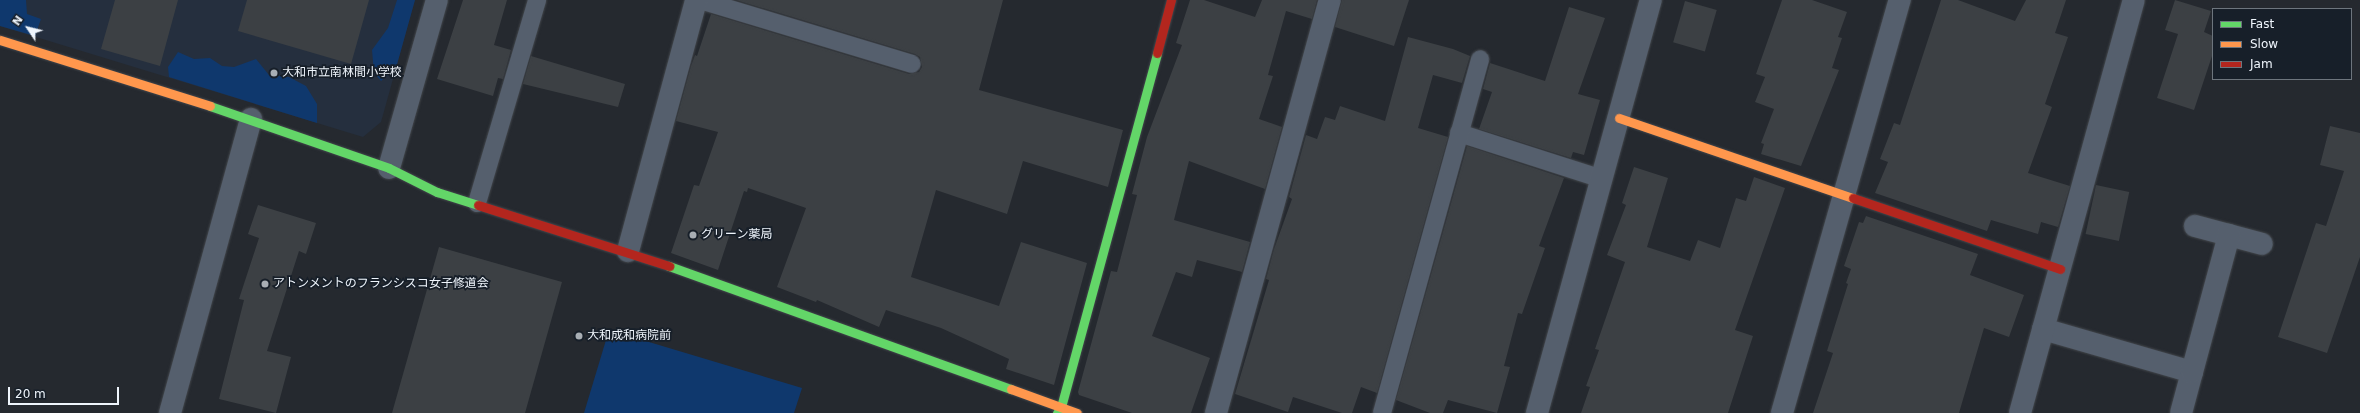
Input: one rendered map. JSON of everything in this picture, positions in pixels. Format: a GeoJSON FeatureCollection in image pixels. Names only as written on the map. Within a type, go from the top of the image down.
{"type":"FeatureCollection","features":[{"type":"Feature","properties":{"kind":"street"},"geometry":{"type":"LineString","coordinates":[[390,168],[437,0]]}},
{"type":"Feature","properties":{"kind":"street"},"geometry":{"type":"LineString","coordinates":[[628,250],[696,0]]}},
{"type":"Feature","properties":{"kind":"street"},"geometry":{"type":"LineString","coordinates":[[1059,410],[1171,0]]}},
{"type":"Feature","properties":{"kind":"street"},"geometry":{"type":"LineString","coordinates":[[1216,413],[1330,0]]}},
{"type":"Feature","properties":{"kind":"street"},"geometry":{"type":"LineString","coordinates":[[1537,413],[1651,0]]}},
{"type":"Feature","properties":{"kind":"street"},"geometry":{"type":"LineString","coordinates":[[1782,413],[1900,0]]}},
{"type":"Feature","properties":{"kind":"street"},"geometry":{"type":"LineString","coordinates":[[2020,413],[2134,0]]}},
{"type":"Feature","properties":{"kind":"street"},"geometry":{"type":"LineString","coordinates":[[0,40],[46,53],[251,118],[390,168],[436,192],[477,203],[628,250],[1059,410],[1077,413]]}},
{"type":"Feature","properties":{"kind":"street"},"geometry":{"type":"LineString","coordinates":[[170,413],[251,118]]}},
{"type":"Feature","properties":{"kind":"street"},"geometry":{"type":"LineString","coordinates":[[1619,118],[2060,269]]}},
{"type":"Feature","properties":{"kind":"street"},"geometry":{"type":"LineString","coordinates":[[2195,226],[2262,244]]}},
{"type":"Feature","properties":{"kind":"street"},"geometry":{"type":"LineString","coordinates":[[2180,413],[2229,235]]}},
{"type":"Feature","properties":{"kind":"street"},"geometry":{"type":"LineString","coordinates":[[2043,329],[2192,372]]}},
{"type":"Feature","properties":{"kind":"lane"},"geometry":{"type":"LineString","coordinates":[[477,203],[537,0]]}},
{"type":"Feature","properties":{"kind":"lane"},"geometry":{"type":"LineString","coordinates":[[700,0],[912,64]]}},
{"type":"Feature","properties":{"kind":"lane"},"geometry":{"type":"LineString","coordinates":[[1382,413],[1480,58]]}},
{"type":"Feature","properties":{"kind":"lane"},"geometry":{"type":"LineString","coordinates":[[1459,133],[1602,179]]}},
{"type":"Feature","properties":{"kind":"shaded area","name":"大和市立南林間小学校"},"geometry":{"type":"Polygon","coordinates":[[[0,0],[415,0],[381,122],[363,137],[0,26],[0,0]]]}},
{"type":"Feature","properties":{"kind":"shaded area"},"geometry":{"type":"Polygon","coordinates":[[[0,0],[26,0],[27,14],[41,19],[35,36],[0,26],[0,0]]]}},
{"type":"Feature","properties":{"kind":"shaded area"},"geometry":{"type":"Polygon","coordinates":[[[397,0],[415,0],[396,68],[381,81],[374,73],[372,50],[388,28],[397,0]]]}},
{"type":"Feature","properties":{"kind":"shaded area"},"geometry":{"type":"Polygon","coordinates":[[[178,52],[194,59],[210,58],[222,66],[234,67],[256,59],[269,75],[289,77],[306,86],[317,104],[317,123],[169,77],[168,67],[178,52]]]}},
{"type":"Feature","properties":{"kind":"shaded area"},"geometry":{"type":"Polygon","coordinates":[[[609,330],[802,388],[794,413],[584,413],[609,330]]]}},
{"type":"Feature","properties":{"kind":"building"},"geometry":{"type":"Polygon","coordinates":[[[115,0],[178,0],[160,66],[101,49],[115,0]]]}},
{"type":"Feature","properties":{"kind":"building"},"geometry":{"type":"Polygon","coordinates":[[[247,0],[369,0],[351,64],[238,31],[247,0]]]}},
{"type":"Feature","properties":{"kind":"building"},"geometry":{"type":"Polygon","coordinates":[[[463,0],[507,0],[494,45],[511,50],[503,79],[498,78],[493,96],[437,79],[463,0]]]}},
{"type":"Feature","properties":{"kind":"building"},"geometry":{"type":"Polygon","coordinates":[[[736,0],[1003,0],[979,90],[1123,130],[1108,187],[1023,161],[1007,214],[936,190],[911,277],[999,306],[1021,242],[1087,263],[1054,385],[1006,369],[1009,359],[941,328],[886,310],[879,327],[817,300],[816,302],[777,287],[806,208],[748,188],[747,192],[744,191],[718,270],[671,253],[694,185],[699,186],[718,132],[676,121],[691,66],[695,55],[697,56],[711,14],[909,74],[919,72],[922,67],[920,57],[915,54],[736,0]]]}},
{"type":"Feature","properties":{"kind":"building"},"geometry":{"type":"Polygon","coordinates":[[[1190,0],[1204,0],[1255,17],[1262,0],[1317,0],[1312,19],[1286,11],[1268,75],[1273,76],[1259,119],[1282,127],[1265,189],[1189,161],[1174,220],[1250,242],[1242,272],[1197,260],[1192,277],[1176,272],[1152,336],[1210,358],[1191,413],[1132,413],[1079,395],[1078,392],[1111,271],[1117,272],[1137,195],[1132,194],[1147,137],[1182,45],[1176,43],[1190,0]]]}},
{"type":"Feature","properties":{"kind":"building"},"geometry":{"type":"Polygon","coordinates":[[[1342,0],[1409,0],[1394,46],[1335,27],[1342,0]]]}},
{"type":"Feature","properties":{"kind":"building"},"geometry":{"type":"Polygon","coordinates":[[[1782,0],[1812,0],[1847,12],[1838,37],[1842,38],[1832,68],[1839,70],[1801,166],[1761,154],[1764,144],[1761,143],[1774,109],[1755,102],[1765,77],[1756,74],[1782,0]]]}},
{"type":"Feature","properties":{"kind":"building"},"geometry":{"type":"Polygon","coordinates":[[[1941,0],[1958,0],[2015,21],[2026,0],[2066,0],[2055,33],[2068,37],[2045,104],[2052,107],[2028,173],[2070,186],[2058,227],[2041,222],[2038,234],[1991,220],[1987,231],[1875,193],[1888,162],[1880,159],[1894,123],[1900,125],[1941,0]]]}},
{"type":"Feature","properties":{"kind":"building"},"geometry":{"type":"Polygon","coordinates":[[[2175,0],[2211,11],[2204,32],[2212,36],[2212,56],[2194,110],[2157,98],[2178,34],[2165,30],[2175,0]]]}},
{"type":"Feature","properties":{"kind":"building"},"geometry":{"type":"Polygon","coordinates":[[[1685,1],[1717,10],[1705,51],[1673,42],[1685,1]]]}},
{"type":"Feature","properties":{"kind":"building"},"geometry":{"type":"Polygon","coordinates":[[[1569,7],[1605,18],[1578,94],[1600,100],[1584,155],[1573,152],[1571,158],[1479,129],[1492,92],[1483,89],[1490,63],[1545,81],[1569,7]]]}},
{"type":"Feature","properties":{"kind":"building"},"geometry":{"type":"Polygon","coordinates":[[[1408,37],[1453,49],[1470,56],[1462,83],[1433,75],[1418,128],[1448,137],[1377,393],[1361,387],[1352,413],[1342,413],[1293,397],[1288,412],[1235,394],[1269,280],[1266,279],[1274,249],[1292,199],[1289,197],[1306,135],[1317,139],[1325,117],[1335,120],[1340,106],[1385,121],[1408,37]]]}},
{"type":"Feature","properties":{"kind":"building"},"geometry":{"type":"Polygon","coordinates":[[[531,56],[625,84],[618,107],[523,84],[531,56]]]}},
{"type":"Feature","properties":{"kind":"building"},"geometry":{"type":"Polygon","coordinates":[[[2330,126],[2360,133],[2360,257],[2327,353],[2278,337],[2316,223],[2326,226],[2344,171],[2320,165],[2330,126]]]}},
{"type":"Feature","properties":{"kind":"building"},"geometry":{"type":"Polygon","coordinates":[[[1467,146],[1564,178],[1539,246],[1545,248],[1522,314],[1518,313],[1504,366],[1510,367],[1497,413],[1448,400],[1443,413],[1430,413],[1396,400],[1467,146]]]}},
{"type":"Feature","properties":{"kind":"building"},"geometry":{"type":"Polygon","coordinates":[[[1634,167],[1668,178],[1647,247],[1690,261],[1698,240],[1720,248],[1736,198],[1746,201],[1754,177],[1785,188],[1735,330],[1753,336],[1728,413],[1581,413],[1590,387],[1586,386],[1599,350],[1595,349],[1625,262],[1607,255],[1626,205],[1622,203],[1634,167]]]}},
{"type":"Feature","properties":{"kind":"building"},"geometry":{"type":"Polygon","coordinates":[[[2096,185],[2129,192],[2119,241],[2086,234],[2096,185]]]}},
{"type":"Feature","properties":{"kind":"building"},"geometry":{"type":"Polygon","coordinates":[[[258,205],[316,223],[306,254],[299,251],[267,351],[291,357],[276,413],[219,399],[244,300],[239,299],[259,238],[248,234],[258,205]]]}},
{"type":"Feature","properties":{"kind":"building"},"geometry":{"type":"Polygon","coordinates":[[[1866,216],[1978,254],[1970,275],[2024,295],[2009,337],[1984,328],[1959,413],[1813,413],[1833,353],[1827,351],[1848,284],[1846,283],[1851,269],[1844,266],[1859,222],[1863,223],[1866,216]]]}},
{"type":"Feature","properties":{"kind":"building"},"geometry":{"type":"Polygon","coordinates":[[[439,247],[562,282],[525,413],[392,413],[439,247]]]}},
{"type":"Feature","properties":{"kind":"traffic: fast"},"geometry":{"type":"LineString","coordinates":[[1057,413],[1061,407],[1157,53]]}},
{"type":"Feature","properties":{"kind":"traffic: fast"},"geometry":{"type":"LineString","coordinates":[[210,106],[389,168],[437,192],[478,205]]}},
{"type":"Feature","properties":{"kind":"traffic: fast"},"geometry":{"type":"LineString","coordinates":[[669,266],[1011,389]]}},
{"type":"Feature","properties":{"kind":"traffic: slow"},"geometry":{"type":"LineString","coordinates":[[0,40],[210,106]]}},
{"type":"Feature","properties":{"kind":"traffic: slow"},"geometry":{"type":"LineString","coordinates":[[1619,118],[1853,198]]}},
{"type":"Feature","properties":{"kind":"traffic: slow"},"geometry":{"type":"LineString","coordinates":[[1011,389],[1077,413]]}},
{"type":"Feature","properties":{"kind":"traffic: jam"},"geometry":{"type":"LineString","coordinates":[[1157,53],[1171,0]]}},
{"type":"Feature","properties":{"kind":"traffic: jam"},"geometry":{"type":"LineString","coordinates":[[1853,198],[2060,269]]}},
{"type":"Feature","properties":{"kind":"traffic: jam"},"geometry":{"type":"LineString","coordinates":[[478,205],[669,266]]}},
{"type":"Feature","properties":{"kind":"place","name":"大和市立南林間小学校"},"geometry":{"type":"Point","coordinates":[274,73]}},
{"type":"Feature","properties":{"kind":"place","name":"グリーン薬局"},"geometry":{"type":"Point","coordinates":[693,235]}},
{"type":"Feature","properties":{"kind":"place","name":"アトンメントのフランシスコ女子修道会"},"geometry":{"type":"Point","coordinates":[265,284]}},
{"type":"Feature","properties":{"kind":"place","name":"大和成和病院前"},"geometry":{"type":"Point","coordinates":[579,336]}}]}
